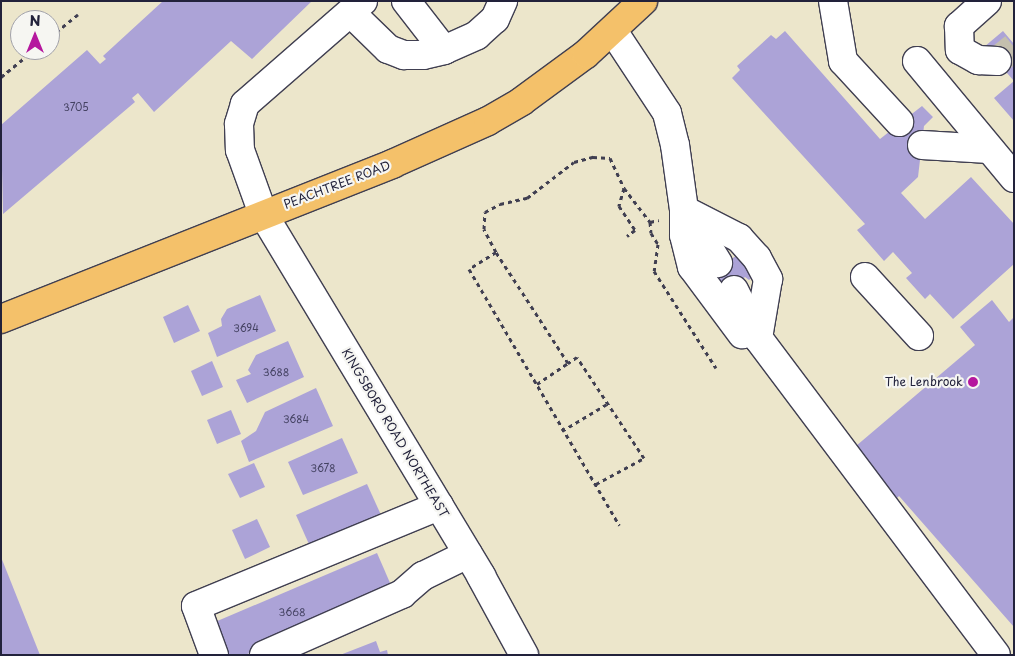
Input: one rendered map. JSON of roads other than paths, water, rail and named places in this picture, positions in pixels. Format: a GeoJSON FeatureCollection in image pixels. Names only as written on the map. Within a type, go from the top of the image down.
{"type":"FeatureCollection","features":[{"type":"Feature","properties":{"kind":"highway","name":"PEACHTREE ROAD"},"geometry":{"type":"LineString","coordinates":[[1,319],[392,164],[488,121],[522,101],[613,31],[634,5]]}},
{"type":"Feature","properties":{"kind":"street"},"geometry":{"type":"LineString","coordinates":[[406,1],[444,50]]}},
{"type":"Feature","properties":{"kind":"street"},"geometry":{"type":"LineString","coordinates":[[357,8],[388,49],[404,55],[444,50],[477,35],[495,19],[503,1]]}},
{"type":"Feature","properties":{"kind":"street"},"geometry":{"type":"LineString","coordinates":[[833,1],[843,61],[899,122]]}},
{"type":"Feature","properties":{"kind":"street"},"geometry":{"type":"LineString","coordinates":[[988,1],[959,26],[960,50],[978,60],[997,62]]}},
{"type":"Feature","properties":{"kind":"street","name":"KINGSBORO ROAD NORTHEAST"},"geometry":{"type":"LineString","coordinates":[[357,8],[262,86],[245,104],[238,124],[240,150],[263,214],[468,554],[524,655]]}},
{"type":"Feature","properties":{"kind":"street"},"geometry":{"type":"LineString","coordinates":[[613,31],[667,113],[674,214],[684,235],[692,267],[743,334],[758,338]]}},
{"type":"Feature","properties":{"kind":"street"},"geometry":{"type":"LineString","coordinates":[[917,61],[1014,178]]}},
{"type":"Feature","properties":{"kind":"street"},"geometry":{"type":"LineString","coordinates":[[922,145],[990,148]]}},
{"type":"Feature","properties":{"kind":"street"},"geometry":{"type":"LineString","coordinates":[[674,214],[718,263]]}},
{"type":"Feature","properties":{"kind":"street"},"geometry":{"type":"LineString","coordinates":[[674,214],[739,238],[758,258],[768,279],[758,338]]}},
{"type":"Feature","properties":{"kind":"street"},"geometry":{"type":"LineString","coordinates":[[865,276],[920,336]]}},
{"type":"Feature","properties":{"kind":"street"},"geometry":{"type":"LineString","coordinates":[[734,290],[758,338],[996,655]]}},
{"type":"Feature","properties":{"kind":"street"},"geometry":{"type":"LineString","coordinates":[[214,655],[196,606],[439,506]]}},
{"type":"Feature","properties":{"kind":"street"},"geometry":{"type":"LineString","coordinates":[[264,655],[402,594],[423,576],[468,554]]}},
{"type":"Feature","properties":{"kind":"tunnel"},"geometry":{"type":"LineString","coordinates":[[997,61],[1014,47]]}},
{"type":"Feature","properties":{"kind":"place","name":"The Lenbrook"},"geometry":{"type":"Point","coordinates":[973,382]}}]}
